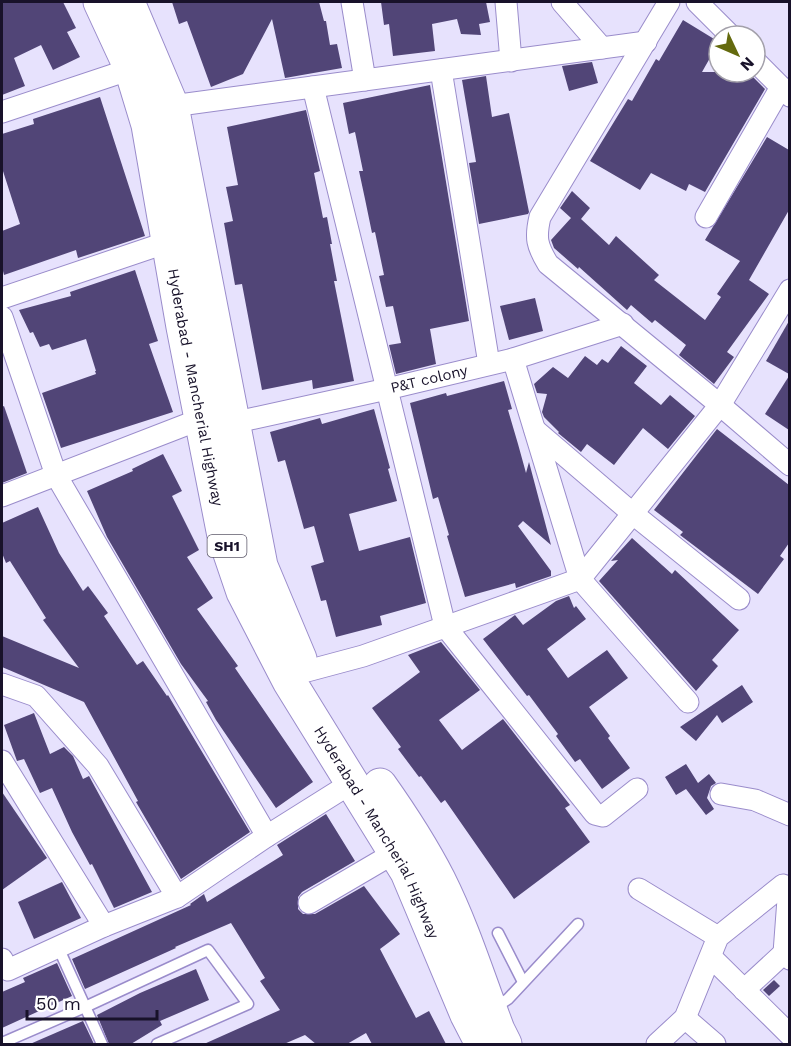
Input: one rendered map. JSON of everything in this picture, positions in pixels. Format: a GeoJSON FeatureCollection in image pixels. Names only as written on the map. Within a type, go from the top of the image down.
{"type":"FeatureCollection","features":[{"type":"Feature","properties":{"kind":"main road","name":"Hyderabad - Mancherial Highway"},"geometry":{"type":"LineString","coordinates":[[100,2],[131,69],[148,125],[224,536],[243,592],[316,728],[410,860],[458,921],[505,1044]]}},
{"type":"Feature","properties":{"kind":"main road","name":"Hyderabad - Mancherial Highway"},"geometry":{"type":"LineString","coordinates":[[128,2],[172,106],[261,566],[294,650],[342,732],[393,803],[410,860],[467,1015],[482,1044]]}},
{"type":"Feature","properties":{"kind":"street"},"geometry":{"type":"LineString","coordinates":[[352,2],[365,80]]}},
{"type":"Feature","properties":{"kind":"street"},"geometry":{"type":"LineString","coordinates":[[506,2],[511,61]]}},
{"type":"Feature","properties":{"kind":"street"},"geometry":{"type":"LineString","coordinates":[[562,2],[602,48]]}},
{"type":"Feature","properties":{"kind":"street"},"geometry":{"type":"LineString","coordinates":[[669,2],[540,217],[536,234],[541,252],[548,264],[623,324],[789,465]]}},
{"type":"Feature","properties":{"kind":"street"},"geometry":{"type":"LineString","coordinates":[[697,2],[719,24]]}},
{"type":"Feature","properties":{"kind":"street"},"geometry":{"type":"LineString","coordinates":[[172,106],[645,42]]}},
{"type":"Feature","properties":{"kind":"street"},"geometry":{"type":"LineString","coordinates":[[2,112],[131,69]]}},
{"type":"Feature","properties":{"kind":"street"},"geometry":{"type":"LineString","coordinates":[[441,70],[489,364]]}},
{"type":"Feature","properties":{"kind":"street"},"geometry":{"type":"LineString","coordinates":[[706,217],[785,92],[767,73]]}},
{"type":"Feature","properties":{"kind":"street"},"geometry":{"type":"LineString","coordinates":[[313,87],[446,626],[595,814],[603,816],[637,789]]}},
{"type":"Feature","properties":{"kind":"street"},"geometry":{"type":"LineString","coordinates":[[2,298],[168,242]]}},
{"type":"Feature","properties":{"kind":"street"},"geometry":{"type":"LineString","coordinates":[[307,671],[363,656],[580,579],[720,405],[789,290]]}},
{"type":"Feature","properties":{"kind":"street"},"geometry":{"type":"LineString","coordinates":[[2,317],[56,475],[267,836]]}},
{"type":"Feature","properties":{"kind":"street","name":"P&T colony"},"geometry":{"type":"LineString","coordinates":[[232,423],[387,389],[513,358],[623,324]]}},
{"type":"Feature","properties":{"kind":"street"},"geometry":{"type":"LineString","coordinates":[[513,358],[580,579],[688,702]]}},
{"type":"Feature","properties":{"kind":"street"},"geometry":{"type":"LineString","coordinates":[[2,496],[201,418]]}},
{"type":"Feature","properties":{"kind":"street"},"geometry":{"type":"LineString","coordinates":[[535,430],[632,513],[739,599]]}},
{"type":"Feature","properties":{"kind":"street"},"geometry":{"type":"LineString","coordinates":[[2,684],[36,696],[98,766],[177,897]]}},
{"type":"Feature","properties":{"kind":"street"},"geometry":{"type":"LineString","coordinates":[[2,760],[104,926]]}},
{"type":"Feature","properties":{"kind":"street"},"geometry":{"type":"LineString","coordinates":[[2,959],[8,970],[104,926],[177,897],[267,836],[353,782]]}},
{"type":"Feature","properties":{"kind":"street"},"geometry":{"type":"LineString","coordinates":[[721,794],[755,800],[789,815]]}},
{"type":"Feature","properties":{"kind":"street"},"geometry":{"type":"LineString","coordinates":[[309,903],[410,860]]}},
{"type":"Feature","properties":{"kind":"street"},"geometry":{"type":"LineString","coordinates":[[639,889],[718,937]]}},
{"type":"Feature","properties":{"kind":"street"},"geometry":{"type":"LineString","coordinates":[[657,1044],[685,1018],[718,937],[787,890]]}},
{"type":"Feature","properties":{"kind":"street"},"geometry":{"type":"LineString","coordinates":[[744,990],[787,956],[787,890]]}},
{"type":"Feature","properties":{"kind":"street"},"geometry":{"type":"LineString","coordinates":[[711,957],[789,1035]]}},
{"type":"Feature","properties":{"kind":"street"},"geometry":{"type":"LineString","coordinates":[[685,1018],[715,1044]]}},
{"type":"Feature","properties":{"kind":"lane"},"geometry":{"type":"LineString","coordinates":[[491,1011],[508,999],[578,924]]}},
{"type":"Feature","properties":{"kind":"lane"},"geometry":{"type":"LineString","coordinates":[[498,933],[523,982]]}},
{"type":"Feature","properties":{"kind":"lane"},"geometry":{"type":"LineString","coordinates":[[58,946],[102,1044]]}},
{"type":"Feature","properties":{"kind":"lane"},"geometry":{"type":"LineString","coordinates":[[2,1043],[208,950],[248,1004],[157,1044]]}},
{"type":"Feature","properties":{"kind":"building"},"geometry":{"type":"Polygon","coordinates":[[[2,2],[63,2],[76,28],[67,32],[80,57],[53,70],[41,45],[14,58],[25,86],[2,95],[2,2]]]}},
{"type":"Feature","properties":{"kind":"building"},"geometry":{"type":"Polygon","coordinates":[[[172,2],[319,2],[324,21],[326,21],[330,45],[337,44],[342,68],[285,78],[272,19],[243,74],[211,87],[187,21],[179,24],[172,2]]]}},
{"type":"Feature","properties":{"kind":"building"},"geometry":{"type":"Polygon","coordinates":[[[381,2],[486,2],[490,22],[479,24],[481,35],[461,34],[457,19],[432,24],[435,51],[393,56],[389,24],[384,25],[381,2]]]}},
{"type":"Feature","properties":{"kind":"building"},"geometry":{"type":"Polygon","coordinates":[[[683,20],[707,35],[707,63],[702,72],[707,72],[707,84],[760,84],[765,89],[705,192],[689,184],[686,191],[651,173],[640,190],[590,161],[628,99],[632,101],[656,59],[659,61],[683,20]]]}},
{"type":"Feature","properties":{"kind":"building"},"geometry":{"type":"Polygon","coordinates":[[[592,62],[598,83],[569,91],[562,66],[592,62]]]}},
{"type":"Feature","properties":{"kind":"building"},"geometry":{"type":"Polygon","coordinates":[[[486,76],[492,117],[509,113],[529,212],[479,224],[469,163],[476,162],[462,80],[486,76]]]}},
{"type":"Feature","properties":{"kind":"building"},"geometry":{"type":"Polygon","coordinates":[[[430,85],[469,321],[430,329],[436,364],[396,374],[389,345],[401,343],[393,306],[386,307],[379,276],[384,275],[375,232],[372,233],[359,171],[363,171],[355,132],[349,134],[343,103],[430,85]]]}},
{"type":"Feature","properties":{"kind":"building"},"geometry":{"type":"Polygon","coordinates":[[[100,97],[145,236],[78,258],[76,250],[4,275],[2,231],[20,224],[2,168],[2,134],[34,124],[33,119],[100,97]]]}},
{"type":"Feature","properties":{"kind":"building"},"geometry":{"type":"Polygon","coordinates":[[[306,110],[320,171],[314,173],[323,218],[327,217],[337,281],[334,281],[354,381],[313,389],[312,380],[262,390],[242,284],[235,285],[224,223],[233,221],[226,187],[238,185],[227,127],[306,110]]]}},
{"type":"Feature","properties":{"kind":"building"},"geometry":{"type":"Polygon","coordinates":[[[767,137],[789,150],[789,210],[749,280],[769,294],[727,352],[734,357],[714,384],[679,355],[686,345],[655,320],[652,323],[631,305],[627,310],[554,248],[551,240],[571,218],[560,208],[572,191],[590,208],[581,219],[609,245],[616,236],[659,275],[654,280],[705,320],[721,297],[717,294],[740,261],[705,240],[767,137]]]}},
{"type":"Feature","properties":{"kind":"building"},"geometry":{"type":"Polygon","coordinates":[[[135,270],[158,341],[149,344],[173,412],[61,448],[42,393],[96,374],[96,371],[86,339],[52,350],[49,344],[40,347],[19,310],[71,296],[70,292],[135,270]]]}},
{"type":"Feature","properties":{"kind":"building"},"geometry":{"type":"Polygon","coordinates":[[[535,298],[543,331],[509,340],[500,306],[535,298]]]}},
{"type":"Feature","properties":{"kind":"building"},"geometry":{"type":"Polygon","coordinates":[[[789,321],[789,374],[766,361],[789,321]]]}},
{"type":"Feature","properties":{"kind":"building"},"geometry":{"type":"Polygon","coordinates":[[[621,346],[647,366],[634,383],[661,405],[670,395],[695,416],[668,449],[643,428],[614,465],[587,444],[581,452],[558,433],[542,412],[547,394],[537,393],[534,384],[553,367],[568,378],[585,356],[597,365],[602,359],[608,363],[621,346]]]}},
{"type":"Feature","properties":{"kind":"building"},"geometry":{"type":"Polygon","coordinates":[[[789,376],[789,430],[765,414],[789,376]]]}},
{"type":"Feature","properties":{"kind":"building"},"geometry":{"type":"Polygon","coordinates":[[[504,381],[512,409],[508,410],[526,473],[529,462],[551,545],[523,521],[518,526],[551,571],[551,576],[516,588],[515,583],[465,597],[438,497],[433,499],[410,403],[504,381]]]}},
{"type":"Feature","properties":{"kind":"building"},"geometry":{"type":"Polygon","coordinates":[[[4,406],[27,473],[2,483],[2,407],[4,406]]]}},
{"type":"Feature","properties":{"kind":"building"},"geometry":{"type":"Polygon","coordinates":[[[374,409],[397,501],[349,514],[359,551],[410,537],[426,603],[380,616],[382,625],[336,637],[326,600],[321,601],[311,566],[324,562],[314,526],[304,529],[285,460],[278,462],[270,432],[320,418],[322,424],[374,409]]]}},
{"type":"Feature","properties":{"kind":"building"},"geometry":{"type":"Polygon","coordinates":[[[717,429],[789,485],[789,543],[780,556],[784,559],[758,594],[680,535],[683,532],[654,510],[717,429]]]}},
{"type":"Feature","properties":{"kind":"building"},"geometry":{"type":"Polygon","coordinates":[[[163,454],[182,491],[172,496],[199,550],[187,557],[213,598],[197,609],[238,666],[235,668],[313,782],[276,808],[216,720],[206,702],[208,701],[181,664],[107,537],[87,491],[133,471],[132,469],[163,454]]]}},
{"type":"Feature","properties":{"kind":"building"},"geometry":{"type":"Polygon","coordinates":[[[38,507],[59,553],[83,591],[88,586],[108,613],[104,616],[137,665],[143,661],[168,695],[250,832],[181,879],[136,802],[138,801],[84,702],[2,667],[2,636],[79,668],[43,620],[46,618],[10,561],[6,563],[2,553],[2,523],[38,507]]]}},
{"type":"Feature","properties":{"kind":"building"},"geometry":{"type":"Polygon","coordinates":[[[632,538],[672,574],[675,570],[739,630],[712,660],[718,666],[696,691],[599,581],[618,560],[611,561],[632,538]]]}},
{"type":"Feature","properties":{"kind":"building"},"geometry":{"type":"Polygon","coordinates":[[[569,596],[574,608],[576,606],[586,619],[547,649],[568,678],[607,650],[628,678],[589,707],[630,768],[602,789],[580,759],[575,762],[556,736],[558,734],[529,695],[527,696],[483,639],[515,615],[523,625],[556,601],[569,596]]]}},
{"type":"Feature","properties":{"kind":"building"},"geometry":{"type":"Polygon","coordinates":[[[441,642],[480,690],[439,720],[462,750],[503,719],[570,805],[565,808],[590,842],[514,899],[445,800],[441,803],[421,776],[419,777],[398,749],[401,747],[372,708],[420,672],[408,655],[441,642]]]}},
{"type":"Feature","properties":{"kind":"building"},"geometry":{"type":"Polygon","coordinates":[[[742,685],[753,702],[722,723],[717,715],[696,741],[680,727],[742,685]]]}},
{"type":"Feature","properties":{"kind":"building"},"geometry":{"type":"Polygon","coordinates":[[[34,713],[50,754],[64,747],[73,756],[83,779],[89,776],[152,892],[114,908],[92,864],[90,865],[72,832],[52,788],[40,793],[24,759],[17,761],[4,725],[34,713]]]}},
{"type":"Feature","properties":{"kind":"building"},"geometry":{"type":"Polygon","coordinates":[[[686,764],[698,783],[709,774],[716,783],[711,786],[707,798],[714,809],[706,815],[686,789],[676,795],[665,777],[686,764]]]}},
{"type":"Feature","properties":{"kind":"building"},"geometry":{"type":"Polygon","coordinates":[[[2,792],[47,858],[2,890],[2,792]]]}},
{"type":"Feature","properties":{"kind":"building"},"geometry":{"type":"Polygon","coordinates":[[[326,814],[355,861],[302,892],[298,897],[298,909],[303,914],[315,914],[364,886],[400,934],[380,949],[416,1018],[429,1011],[446,1044],[372,1044],[366,1033],[347,1044],[316,1044],[305,1035],[284,1044],[204,1044],[280,1010],[260,981],[265,978],[231,923],[85,989],[72,959],[191,905],[204,894],[207,902],[283,855],[277,845],[326,814]]]}},
{"type":"Feature","properties":{"kind":"building"},"geometry":{"type":"Polygon","coordinates":[[[62,882],[81,918],[34,939],[18,902],[62,882]]]}},
{"type":"Feature","properties":{"kind":"building"},"geometry":{"type":"Polygon","coordinates":[[[57,963],[72,996],[2,1028],[2,992],[25,982],[23,978],[57,963]]]}},
{"type":"Feature","properties":{"kind":"building"},"geometry":{"type":"Polygon","coordinates":[[[196,969],[209,1000],[160,1021],[162,1025],[131,1044],[109,1044],[97,1015],[140,993],[196,969]]]}},
{"type":"Feature","properties":{"kind":"building"},"geometry":{"type":"Polygon","coordinates":[[[774,980],[780,986],[769,996],[763,990],[774,980]]]}},
{"type":"Feature","properties":{"kind":"building"},"geometry":{"type":"Polygon","coordinates":[[[83,1021],[94,1044],[30,1044],[83,1021]]]}}]}
